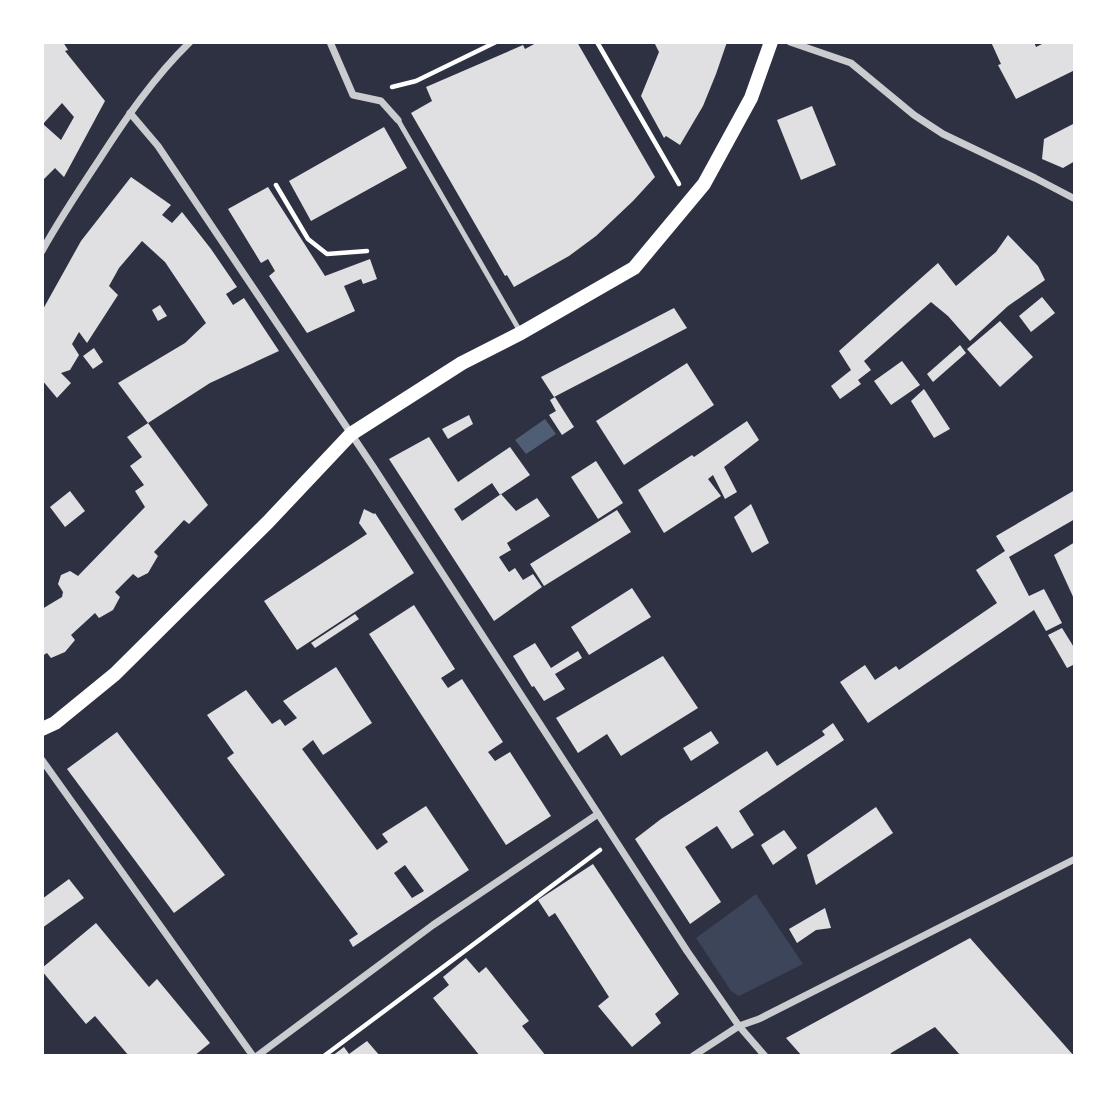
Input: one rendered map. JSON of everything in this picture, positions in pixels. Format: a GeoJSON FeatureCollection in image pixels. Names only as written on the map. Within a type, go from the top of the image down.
{"type":"FeatureCollection","features":[{"type":"Feature","properties":{"kind":"main road"},"geometry":{"type":"LineString","coordinates":[[42,729],[55,723],[115,674],[268,522],[351,434],[462,363],[521,333],[634,268],[704,184],[751,98],[771,42]]}},
{"type":"Feature","properties":{"kind":"street"},"geometry":{"type":"LineString","coordinates":[[42,251],[130,113],[153,82],[190,42]]}},
{"type":"Feature","properties":{"kind":"street"},"geometry":{"type":"LineString","coordinates":[[330,42],[353,95],[381,101],[398,121]]}},
{"type":"Feature","properties":{"kind":"street"},"geometry":{"type":"LineString","coordinates":[[790,42],[851,63],[914,115],[943,134],[1075,199]]}},
{"type":"Feature","properties":{"kind":"street"},"geometry":{"type":"LineString","coordinates":[[130,113],[158,146],[351,434],[739,1026],[765,1056]]}},
{"type":"Feature","properties":{"kind":"street"},"geometry":{"type":"LineString","coordinates":[[42,761],[255,1056],[433,925],[598,814]]}},
{"type":"Feature","properties":{"kind":"street"},"geometry":{"type":"LineString","coordinates":[[693,1056],[739,1026],[760,1019],[1075,859]]}},
{"type":"Feature","properties":{"kind":"lane"},"geometry":{"type":"LineString","coordinates":[[398,121],[521,333]]}},
{"type":"Feature","properties":{"kind":"path"},"geometry":{"type":"LineString","coordinates":[[391,87],[416,82],[496,42]]}},
{"type":"Feature","properties":{"kind":"path"},"geometry":{"type":"LineString","coordinates":[[597,42],[690,203]]}},
{"type":"Feature","properties":{"kind":"path"},"geometry":{"type":"LineString","coordinates":[[276,185],[308,239],[327,254],[367,251]]}},
{"type":"Feature","properties":{"kind":"path"},"geometry":{"type":"LineString","coordinates":[[324,1056],[615,839]]}},
{"type":"Feature","properties":{"kind":"shaded area"},"geometry":{"type":"Polygon","coordinates":[[[545,419],[556,434],[526,454],[515,440],[545,419]]]}},
{"type":"Feature","properties":{"kind":"shaded area"},"geometry":{"type":"Polygon","coordinates":[[[756,894],[803,964],[739,996],[731,991],[696,938],[756,894]]]}},
{"type":"Feature","properties":{"kind":"building"},"geometry":{"type":"Polygon","coordinates":[[[42,42],[63,42],[68,50],[65,51],[105,101],[64,177],[55,168],[42,181],[42,42]],[[62,103],[43,124],[61,140],[74,117],[62,103]]]}},
{"type":"Feature","properties":{"kind":"building"},"geometry":{"type":"Polygon","coordinates":[[[538,42],[577,42],[655,177],[596,236],[569,256],[514,287],[507,275],[505,276],[411,113],[432,101],[426,87],[523,45],[525,49],[538,42]]]}},
{"type":"Feature","properties":{"kind":"building"},"geometry":{"type":"Polygon","coordinates":[[[654,42],[727,42],[703,106],[680,145],[666,136],[664,138],[641,96],[659,52],[654,42]]]}},
{"type":"Feature","properties":{"kind":"building"},"geometry":{"type":"Polygon","coordinates":[[[991,42],[1034,42],[1036,47],[1046,42],[1075,42],[1075,70],[1016,99],[998,65],[1001,64],[991,42]]]}},
{"type":"Feature","properties":{"kind":"building"},"geometry":{"type":"Polygon","coordinates":[[[812,106],[836,165],[801,180],[777,120],[812,106]]]}},
{"type":"Feature","properties":{"kind":"building"},"geometry":{"type":"Polygon","coordinates":[[[1075,123],[1075,161],[1063,168],[1042,159],[1044,139],[1075,123]]]}},
{"type":"Feature","properties":{"kind":"building"},"geometry":{"type":"Polygon","coordinates":[[[384,127],[407,168],[311,221],[289,181],[384,127]]]}},
{"type":"Feature","properties":{"kind":"building"},"geometry":{"type":"Polygon","coordinates":[[[131,177],[171,205],[162,215],[172,223],[182,212],[237,287],[226,294],[233,305],[244,298],[279,351],[210,383],[148,423],[118,383],[185,343],[206,323],[165,262],[142,241],[119,268],[109,286],[118,295],[87,343],[79,332],[72,344],[79,355],[70,370],[61,373],[71,383],[57,398],[42,380],[42,311],[81,241],[131,177]]]}},
{"type":"Feature","properties":{"kind":"building"},"geometry":{"type":"Polygon","coordinates":[[[268,187],[325,276],[370,259],[377,279],[363,284],[361,279],[344,286],[355,311],[307,333],[269,276],[275,271],[268,259],[261,263],[228,209],[268,187]]]}},
{"type":"Feature","properties":{"kind":"building"},"geometry":{"type":"Polygon","coordinates":[[[1008,235],[1038,266],[1045,280],[1008,306],[970,341],[948,316],[931,302],[864,361],[871,370],[858,380],[861,384],[840,399],[831,386],[851,370],[839,351],[938,263],[956,286],[996,252],[1008,235]]]}},
{"type":"Feature","properties":{"kind":"building"},"geometry":{"type":"Polygon","coordinates":[[[1042,297],[1055,313],[1031,332],[1019,316],[1042,297]]]}},
{"type":"Feature","properties":{"kind":"building"},"geometry":{"type":"Polygon","coordinates":[[[160,305],[167,316],[158,321],[152,310],[160,305]]]}},
{"type":"Feature","properties":{"kind":"building"},"geometry":{"type":"Polygon","coordinates":[[[674,308],[687,328],[554,397],[541,377],[674,308]]]}},
{"type":"Feature","properties":{"kind":"building"},"geometry":{"type":"Polygon","coordinates":[[[1000,321],[1033,357],[1000,387],[967,349],[1000,321]]]}},
{"type":"Feature","properties":{"kind":"building"},"geometry":{"type":"Polygon","coordinates":[[[960,345],[966,353],[933,382],[927,374],[960,345]]]}},
{"type":"Feature","properties":{"kind":"building"},"geometry":{"type":"Polygon","coordinates":[[[94,348],[103,362],[93,369],[83,356],[94,348]]]}},
{"type":"Feature","properties":{"kind":"building"},"geometry":{"type":"Polygon","coordinates":[[[902,361],[920,385],[891,405],[874,381],[902,361]]]}},
{"type":"Feature","properties":{"kind":"building"},"geometry":{"type":"Polygon","coordinates":[[[687,363],[714,405],[624,465],[596,421],[687,363]]]}},
{"type":"Feature","properties":{"kind":"building"},"geometry":{"type":"Polygon","coordinates":[[[924,389],[950,429],[934,438],[911,401],[924,389]]]}},
{"type":"Feature","properties":{"kind":"building"},"geometry":{"type":"Polygon","coordinates":[[[555,397],[574,427],[562,435],[549,415],[556,411],[550,400],[555,397]]]}},
{"type":"Feature","properties":{"kind":"building"},"geometry":{"type":"Polygon","coordinates":[[[469,415],[473,424],[448,439],[442,429],[469,415]]]}},
{"type":"Feature","properties":{"kind":"building"},"geometry":{"type":"Polygon","coordinates":[[[747,421],[759,440],[724,467],[737,492],[725,499],[713,475],[708,479],[721,496],[664,533],[638,490],[747,421]]]}},
{"type":"Feature","properties":{"kind":"building"},"geometry":{"type":"Polygon","coordinates":[[[148,423],[208,505],[189,524],[184,520],[154,552],[158,556],[148,573],[138,578],[133,574],[115,592],[120,597],[113,610],[99,618],[95,613],[71,635],[75,640],[65,652],[51,658],[47,653],[42,656],[42,609],[62,597],[63,592],[58,584],[61,575],[70,571],[78,576],[145,507],[135,491],[144,485],[130,466],[142,457],[127,437],[148,423]]]}},
{"type":"Feature","properties":{"kind":"building"},"geometry":{"type":"Polygon","coordinates":[[[429,437],[458,482],[510,447],[530,475],[501,494],[516,511],[537,498],[550,516],[507,543],[511,550],[499,557],[509,572],[515,568],[523,580],[533,574],[542,587],[494,621],[389,459],[429,437]],[[492,483],[454,509],[462,521],[500,495],[492,483]]]}},
{"type":"Feature","properties":{"kind":"building"},"geometry":{"type":"Polygon","coordinates":[[[596,461],[623,503],[598,519],[571,477],[596,461]]]}},
{"type":"Feature","properties":{"kind":"building"},"geometry":{"type":"Polygon","coordinates":[[[1075,490],[1075,519],[1009,557],[1029,596],[1044,589],[1062,623],[1046,631],[1034,610],[868,723],[840,682],[865,665],[875,680],[896,666],[899,670],[997,603],[976,570],[1005,551],[996,536],[1075,490]]]}},
{"type":"Feature","properties":{"kind":"building"},"geometry":{"type":"Polygon","coordinates":[[[70,491],[85,511],[65,527],[50,507],[70,491]]]}},
{"type":"Feature","properties":{"kind":"building"},"geometry":{"type":"Polygon","coordinates":[[[751,504],[769,543],[752,553],[734,517],[751,504]]]}},
{"type":"Feature","properties":{"kind":"building"},"geometry":{"type":"Polygon","coordinates":[[[364,509],[375,513],[414,573],[297,650],[264,601],[367,534],[359,523],[364,509]]]}},
{"type":"Feature","properties":{"kind":"building"},"geometry":{"type":"Polygon","coordinates":[[[617,510],[631,532],[544,586],[530,564],[617,510]]]}},
{"type":"Feature","properties":{"kind":"building"},"geometry":{"type":"Polygon","coordinates":[[[1075,542],[1075,601],[1054,555],[1075,542]]]}},
{"type":"Feature","properties":{"kind":"building"},"geometry":{"type":"Polygon","coordinates":[[[632,588],[651,617],[589,655],[571,627],[632,588]]]}},
{"type":"Feature","properties":{"kind":"building"},"geometry":{"type":"Polygon","coordinates":[[[414,605],[455,669],[441,678],[448,688],[462,679],[503,742],[488,752],[495,761],[510,752],[551,816],[506,845],[369,634],[414,605]]]}},
{"type":"Feature","properties":{"kind":"building"},"geometry":{"type":"Polygon","coordinates":[[[355,614],[359,619],[315,648],[311,643],[355,614]]]}},
{"type":"Feature","properties":{"kind":"building"},"geometry":{"type":"Polygon","coordinates":[[[1062,628],[1075,649],[1075,664],[1067,668],[1048,635],[1062,628]]]}},
{"type":"Feature","properties":{"kind":"building"},"geometry":{"type":"Polygon","coordinates":[[[535,643],[551,668],[578,651],[582,658],[555,674],[565,689],[544,701],[513,656],[535,643]]]}},
{"type":"Feature","properties":{"kind":"building"},"geometry":{"type":"Polygon","coordinates":[[[663,656],[698,708],[621,756],[607,734],[578,753],[556,718],[663,656]]]}},
{"type":"Feature","properties":{"kind":"building"},"geometry":{"type":"Polygon","coordinates":[[[336,667],[372,723],[323,755],[313,740],[302,749],[377,850],[388,842],[382,834],[426,806],[469,870],[353,947],[349,940],[358,934],[227,758],[234,753],[207,715],[246,690],[272,724],[280,719],[285,726],[297,718],[283,701],[336,667]],[[405,865],[394,873],[412,898],[424,891],[405,865]]]}},
{"type":"Feature","properties":{"kind":"building"},"geometry":{"type":"Polygon","coordinates":[[[833,723],[844,740],[739,811],[754,835],[732,849],[717,826],[685,847],[721,902],[690,924],[635,839],[661,819],[767,751],[777,766],[825,735],[822,731],[833,723]]]}},
{"type":"Feature","properties":{"kind":"building"},"geometry":{"type":"Polygon","coordinates":[[[711,731],[719,743],[691,761],[683,748],[711,731]]]}},
{"type":"Feature","properties":{"kind":"building"},"geometry":{"type":"Polygon","coordinates":[[[117,732],[225,875],[174,913],[67,769],[117,732]]]}},
{"type":"Feature","properties":{"kind":"building"},"geometry":{"type":"Polygon","coordinates":[[[876,807],[893,833],[816,885],[807,855],[876,807]]]}},
{"type":"Feature","properties":{"kind":"building"},"geometry":{"type":"Polygon","coordinates":[[[784,830],[797,848],[773,865],[761,845],[784,830]]]}},
{"type":"Feature","properties":{"kind":"building"},"geometry":{"type":"Polygon","coordinates":[[[593,864],[679,994],[655,1014],[661,1023],[632,1047],[598,1006],[609,997],[555,913],[549,917],[538,900],[593,864]]]}},
{"type":"Feature","properties":{"kind":"building"},"geometry":{"type":"Polygon","coordinates":[[[69,879],[84,898],[42,928],[42,899],[69,879]]]}},
{"type":"Feature","properties":{"kind":"building"},"geometry":{"type":"Polygon","coordinates":[[[825,908],[831,928],[816,930],[797,943],[789,929],[825,908]]]}},
{"type":"Feature","properties":{"kind":"building"},"geometry":{"type":"Polygon","coordinates":[[[96,923],[149,987],[157,979],[210,1043],[194,1056],[129,1056],[95,1016],[86,1024],[42,968],[96,923]]]}},
{"type":"Feature","properties":{"kind":"building"},"geometry":{"type":"Polygon","coordinates":[[[970,938],[1074,1056],[961,1056],[935,1027],[890,1056],[802,1056],[786,1038],[970,938]]]}},
{"type":"Feature","properties":{"kind":"building"},"geometry":{"type":"Polygon","coordinates":[[[466,958],[479,973],[486,967],[529,1021],[522,1026],[546,1056],[480,1056],[433,998],[449,985],[443,977],[466,958]]]}},
{"type":"Feature","properties":{"kind":"building"},"geometry":{"type":"Polygon","coordinates":[[[367,1041],[380,1056],[332,1056],[344,1047],[349,1054],[367,1041]]]}}]}
